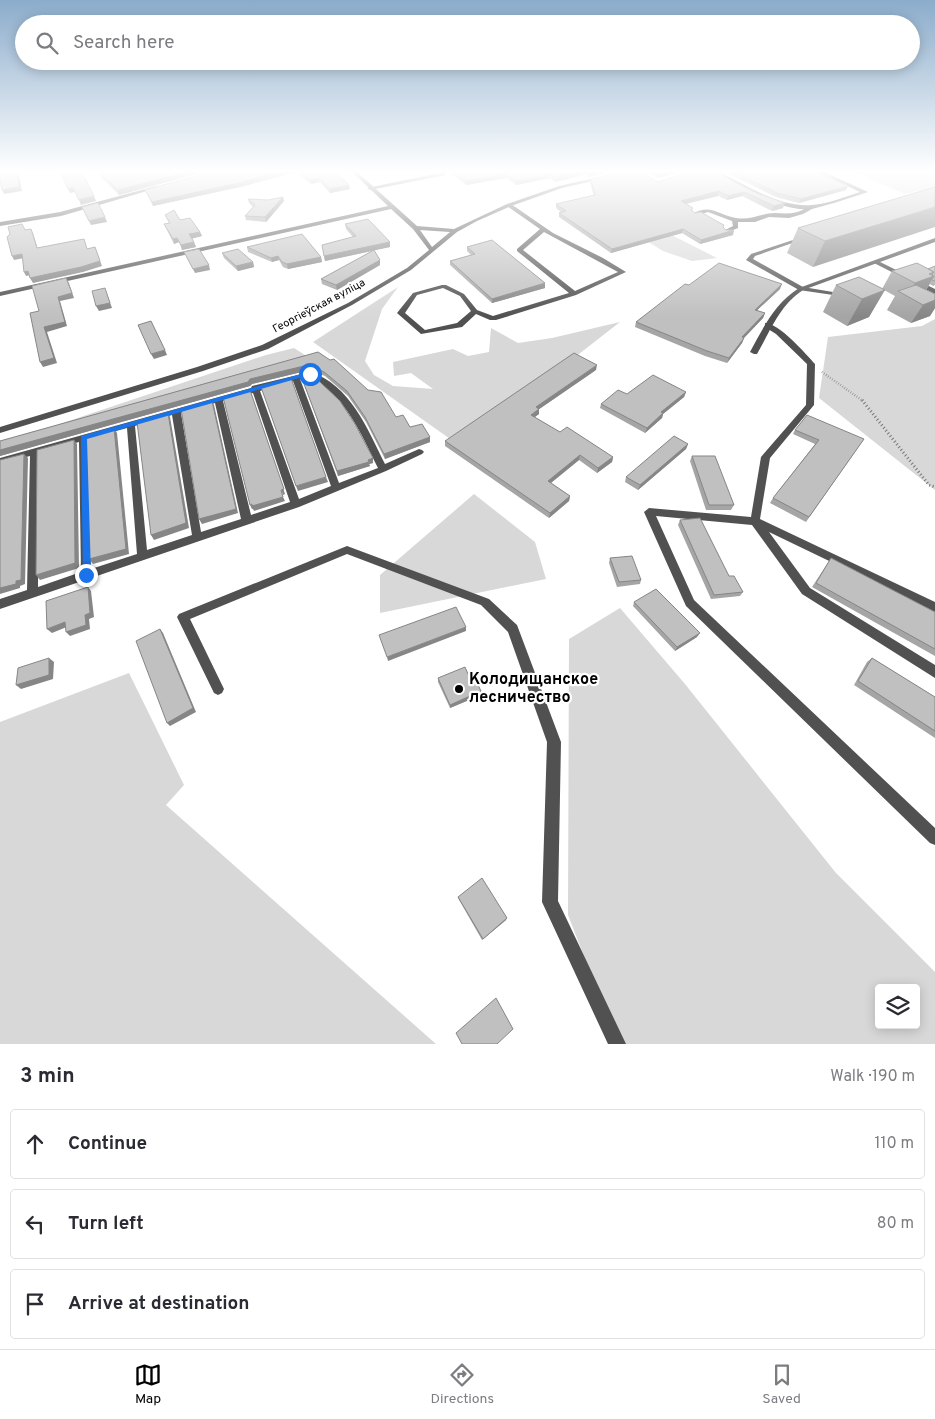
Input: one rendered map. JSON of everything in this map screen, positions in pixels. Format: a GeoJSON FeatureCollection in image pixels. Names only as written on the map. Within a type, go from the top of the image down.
{"type":"FeatureCollection","features":[{"type":"Feature","properties":{"kind":"street"},"geometry":{"type":"LineString","coordinates":[[0,224],[26,220]]}},
{"type":"Feature","properties":{"kind":"street"},"geometry":{"type":"LineString","coordinates":[[0,294],[334,220]]}},
{"type":"Feature","properties":{"kind":"street"},"geometry":{"type":"LineString","coordinates":[[406,220],[415,228],[432,250]]}},
{"type":"Feature","properties":{"kind":"street","name":"Георгіеўская вуліца"},"geometry":{"type":"LineString","coordinates":[[0,430],[200,370],[265,347],[350,304],[409,269],[454,231],[478,220]]}},
{"type":"Feature","properties":{"kind":"street"},"geometry":{"type":"LineString","coordinates":[[475,311],[459,324],[424,332],[401,313],[416,294],[444,286],[462,295],[475,311],[493,318],[574,294],[623,272],[551,234],[531,220]]}},
{"type":"Feature","properties":{"kind":"street"},"geometry":{"type":"LineString","coordinates":[[726,231],[736,227],[735,220],[757,220]]}},
{"type":"Feature","properties":{"kind":"street"},"geometry":{"type":"LineString","coordinates":[[415,228],[454,231]]}},
{"type":"Feature","properties":{"kind":"street"},"geometry":{"type":"LineString","coordinates":[[544,228],[520,250],[574,294]]}},
{"type":"Feature","properties":{"kind":"street"},"geometry":{"type":"LineString","coordinates":[[809,236],[753,254],[749,260],[800,289],[843,295],[850,298]]}},
{"type":"Feature","properties":{"kind":"street"},"geometry":{"type":"LineString","coordinates":[[754,352],[768,325],[789,295],[800,289],[935,240]]}},
{"type":"Feature","properties":{"kind":"street"},"geometry":{"type":"LineString","coordinates":[[876,262],[935,292]]}},
{"type":"Feature","properties":{"kind":"street"},"geometry":{"type":"LineString","coordinates":[[768,325],[779,332],[811,364],[810,405],[766,457],[755,521],[806,591],[935,672]]}},
{"type":"Feature","properties":{"kind":"street"},"geometry":{"type":"LineString","coordinates":[[0,461],[310,374],[323,379],[350,407],[383,469]]}},
{"type":"Feature","properties":{"kind":"street"},"geometry":{"type":"LineString","coordinates":[[295,377],[336,488]]}},
{"type":"Feature","properties":{"kind":"street"},"geometry":{"type":"LineString","coordinates":[[256,388],[296,504]]}},
{"type":"Feature","properties":{"kind":"street"},"geometry":{"type":"LineString","coordinates":[[218,399],[248,521]]}},
{"type":"Feature","properties":{"kind":"street"},"geometry":{"type":"LineString","coordinates":[[176,411],[197,538]]}},
{"type":"Feature","properties":{"kind":"street"},"geometry":{"type":"LineString","coordinates":[[132,424],[142,554]]}},
{"type":"Feature","properties":{"kind":"street"},"geometry":{"type":"LineString","coordinates":[[83,438],[86,575]]}},
{"type":"Feature","properties":{"kind":"street"},"geometry":{"type":"LineString","coordinates":[[32,593],[35,451]]}},
{"type":"Feature","properties":{"kind":"street"},"geometry":{"type":"LineString","coordinates":[[0,604],[142,554],[197,538],[296,504],[383,469],[419,452]]}},
{"type":"Feature","properties":{"kind":"street"},"geometry":{"type":"LineString","coordinates":[[935,608],[755,521],[649,512],[690,603],[935,838]]}},
{"type":"Feature","properties":{"kind":"street"},"geometry":{"type":"LineString","coordinates":[[218,690],[183,617],[347,550],[484,602],[513,629],[554,742],[550,902],[617,1044]]}},
{"type":"Feature","properties":{"kind":"path"},"geometry":{"type":"LineString","coordinates":[[811,364],[863,401],[930,485],[935,488]]}},
{"type":"Feature","properties":{"kind":"shaded area"},"geometry":{"type":"Polygon","coordinates":[[[637,220],[641,220],[717,258],[692,261],[663,251],[650,243],[637,220]]]}},
{"type":"Feature","properties":{"kind":"shaded area"},"geometry":{"type":"Polygon","coordinates":[[[398,287],[382,309],[365,361],[374,375],[393,386],[433,389],[411,373],[394,376],[393,362],[453,349],[468,356],[489,352],[491,328],[518,343],[552,338],[620,322],[579,354],[453,441],[313,342],[398,287]]]}},
{"type":"Feature","properties":{"kind":"shaded area"},"geometry":{"type":"Polygon","coordinates":[[[935,319],[935,490],[819,398],[828,337],[922,326],[935,319]]]}},
{"type":"Feature","properties":{"kind":"shaded area"},"geometry":{"type":"Polygon","coordinates":[[[294,348],[308,357],[0,444],[266,355],[294,348]]]}},
{"type":"Feature","properties":{"kind":"shaded area"},"geometry":{"type":"Polygon","coordinates":[[[474,494],[535,542],[546,579],[380,613],[380,575],[474,494]]]}},
{"type":"Feature","properties":{"kind":"shaded area"},"geometry":{"type":"Polygon","coordinates":[[[620,608],[685,684],[836,873],[935,972],[935,1044],[618,1044],[568,915],[569,639],[620,608]]]}},
{"type":"Feature","properties":{"kind":"shaded area"},"geometry":{"type":"Polygon","coordinates":[[[129,673],[184,785],[166,805],[436,1044],[0,1044],[0,722],[129,673]]]}},
{"type":"Feature","properties":{"kind":"building"},"geometry":{"type":"Polygon","coordinates":[[[168,220],[191,220],[200,232],[189,234],[194,242],[181,245],[177,238],[173,239],[164,224],[170,223],[168,220]]]}},
{"type":"Feature","properties":{"kind":"building"},"geometry":{"type":"Polygon","coordinates":[[[369,220],[390,242],[324,256],[322,245],[356,236],[345,224],[369,220]]]}},
{"type":"Feature","properties":{"kind":"building"},"geometry":{"type":"Polygon","coordinates":[[[569,220],[715,220],[724,225],[723,227],[726,230],[734,230],[701,240],[683,229],[612,249],[569,220]]]}},
{"type":"Feature","properties":{"kind":"building"},"geometry":{"type":"Polygon","coordinates":[[[826,220],[894,220],[825,241],[798,228],[826,220]]]}},
{"type":"Feature","properties":{"kind":"building"},"geometry":{"type":"Polygon","coordinates":[[[22,224],[25,230],[31,229],[37,248],[84,239],[87,249],[95,247],[100,261],[30,278],[28,271],[24,272],[22,254],[12,256],[7,237],[10,234],[8,227],[22,224]]]}},
{"type":"Feature","properties":{"kind":"building"},"geometry":{"type":"Polygon","coordinates":[[[302,234],[321,257],[287,264],[282,262],[278,256],[271,258],[247,247],[302,234]]]}},
{"type":"Feature","properties":{"kind":"building"},"geometry":{"type":"Polygon","coordinates":[[[492,240],[545,283],[492,299],[450,261],[475,254],[467,247],[492,240]]]}},
{"type":"Feature","properties":{"kind":"building"},"geometry":{"type":"Polygon","coordinates":[[[199,249],[209,265],[193,269],[184,252],[199,249]]]}},
{"type":"Feature","properties":{"kind":"building"},"geometry":{"type":"Polygon","coordinates":[[[238,249],[253,262],[236,266],[222,253],[238,249]]]}},
{"type":"Feature","properties":{"kind":"building"},"geometry":{"type":"Polygon","coordinates":[[[374,250],[380,260],[336,285],[321,279],[374,250]]]}},
{"type":"Feature","properties":{"kind":"building"},"geometry":{"type":"Polygon","coordinates":[[[719,263],[782,284],[755,310],[765,313],[742,337],[744,338],[729,358],[636,322],[685,284],[689,285],[719,263]]]}},
{"type":"Feature","properties":{"kind":"building"},"geometry":{"type":"Polygon","coordinates":[[[917,263],[934,272],[929,274],[934,276],[915,283],[892,271],[917,263]]]}},
{"type":"Feature","properties":{"kind":"building"},"geometry":{"type":"Polygon","coordinates":[[[935,266],[935,281],[932,280],[934,272],[928,269],[935,266]]]}},
{"type":"Feature","properties":{"kind":"building"},"geometry":{"type":"Polygon","coordinates":[[[859,277],[885,290],[862,299],[836,285],[859,277]]]}},
{"type":"Feature","properties":{"kind":"building"},"geometry":{"type":"Polygon","coordinates":[[[66,278],[72,293],[58,297],[65,322],[44,327],[54,358],[40,362],[30,313],[39,311],[32,286],[66,278]]]}},
{"type":"Feature","properties":{"kind":"building"},"geometry":{"type":"Polygon","coordinates":[[[916,285],[935,294],[935,300],[923,305],[898,291],[916,285]]]}},
{"type":"Feature","properties":{"kind":"building"},"geometry":{"type":"Polygon","coordinates":[[[105,288],[110,303],[96,306],[92,291],[105,288]]]}},
{"type":"Feature","properties":{"kind":"building"},"geometry":{"type":"Polygon","coordinates":[[[151,321],[165,350],[151,354],[138,325],[151,321]]]}},
{"type":"Feature","properties":{"kind":"building"},"geometry":{"type":"Polygon","coordinates":[[[318,352],[330,360],[334,359],[368,390],[381,392],[396,417],[403,415],[410,427],[422,424],[430,437],[384,454],[365,417],[347,391],[324,372],[308,365],[250,379],[248,382],[0,450],[0,441],[318,352]]]}},
{"type":"Feature","properties":{"kind":"building"},"geometry":{"type":"Polygon","coordinates":[[[574,353],[597,365],[536,407],[539,409],[531,415],[560,432],[567,427],[613,457],[598,468],[580,455],[548,481],[570,496],[550,513],[445,441],[574,353]]]}},
{"type":"Feature","properties":{"kind":"building"},"geometry":{"type":"Polygon","coordinates":[[[307,374],[320,382],[340,401],[373,458],[368,460],[369,462],[337,471],[301,376],[307,374]]]}},
{"type":"Feature","properties":{"kind":"building"},"geometry":{"type":"Polygon","coordinates":[[[653,375],[686,392],[661,412],[663,413],[647,428],[601,404],[618,390],[627,394],[653,375]]]}},
{"type":"Feature","properties":{"kind":"building"},"geometry":{"type":"Polygon","coordinates":[[[291,378],[326,477],[296,486],[261,387],[291,378]]]}},
{"type":"Feature","properties":{"kind":"building"},"geometry":{"type":"Polygon","coordinates":[[[250,390],[284,489],[281,490],[283,497],[252,506],[252,504],[250,505],[223,397],[250,390]]]}},
{"type":"Feature","properties":{"kind":"building"},"geometry":{"type":"Polygon","coordinates":[[[212,401],[236,509],[199,519],[181,409],[212,401]]]}},
{"type":"Feature","properties":{"kind":"building"},"geometry":{"type":"Polygon","coordinates":[[[168,413],[186,523],[151,535],[137,422],[168,413]]]}},
{"type":"Feature","properties":{"kind":"building"},"geometry":{"type":"Polygon","coordinates":[[[807,415],[864,439],[809,517],[773,498],[819,440],[795,430],[807,415]]]}},
{"type":"Feature","properties":{"kind":"building"},"geometry":{"type":"Polygon","coordinates":[[[114,428],[126,549],[89,559],[86,436],[114,428]]]}},
{"type":"Feature","properties":{"kind":"building"},"geometry":{"type":"Polygon","coordinates":[[[674,436],[688,444],[640,485],[626,477],[674,436]]]}},
{"type":"Feature","properties":{"kind":"building"},"geometry":{"type":"Polygon","coordinates":[[[74,440],[75,563],[36,575],[37,450],[74,440]]]}},
{"type":"Feature","properties":{"kind":"building"},"geometry":{"type":"Polygon","coordinates":[[[24,454],[21,580],[16,581],[16,584],[0,588],[0,460],[24,454]]]}},
{"type":"Feature","properties":{"kind":"building"},"geometry":{"type":"Polygon","coordinates":[[[692,456],[715,456],[734,505],[709,505],[692,456]]]}},
{"type":"Feature","properties":{"kind":"building"},"geometry":{"type":"Polygon","coordinates":[[[700,518],[729,576],[734,576],[743,592],[714,595],[680,520],[700,518]]]}},
{"type":"Feature","properties":{"kind":"building"},"geometry":{"type":"Polygon","coordinates":[[[632,556],[641,580],[619,582],[610,558],[632,556]]]}},
{"type":"Feature","properties":{"kind":"building"},"geometry":{"type":"Polygon","coordinates":[[[831,558],[935,612],[935,649],[816,583],[831,558]]]}},
{"type":"Feature","properties":{"kind":"building"},"geometry":{"type":"Polygon","coordinates":[[[88,587],[90,613],[85,615],[86,625],[66,632],[65,622],[47,629],[46,601],[88,587]]]}},
{"type":"Feature","properties":{"kind":"building"},"geometry":{"type":"Polygon","coordinates":[[[656,589],[700,633],[677,647],[634,602],[656,589]]]}},
{"type":"Feature","properties":{"kind":"building"},"geometry":{"type":"Polygon","coordinates":[[[456,607],[466,627],[387,657],[379,635],[456,607]]]}},
{"type":"Feature","properties":{"kind":"building"},"geometry":{"type":"Polygon","coordinates":[[[160,629],[193,708],[167,723],[136,641],[160,629]]]}},
{"type":"Feature","properties":{"kind":"building"},"geometry":{"type":"Polygon","coordinates":[[[49,658],[49,675],[16,685],[18,668],[49,658]]]}},
{"type":"Feature","properties":{"kind":"building"},"geometry":{"type":"Polygon","coordinates":[[[872,658],[935,697],[935,731],[858,681],[872,658]]]}},
{"type":"Feature","properties":{"kind":"building","name":"Колодищанское лесничество"},"geometry":{"type":"Polygon","coordinates":[[[465,667],[468,674],[472,673],[481,691],[450,705],[438,678],[465,667]]]}},
{"type":"Feature","properties":{"kind":"building"},"geometry":{"type":"Polygon","coordinates":[[[482,878],[507,918],[483,939],[458,897],[482,878]]]}},
{"type":"Feature","properties":{"kind":"building"},"geometry":{"type":"Polygon","coordinates":[[[496,998],[513,1029],[497,1044],[462,1044],[456,1033],[496,998]]]}},
{"type":"Feature","properties":{"kind":"place","name":"Колодищанское лесничество"},"geometry":{"type":"Point","coordinates":[459,689]}},
{"type":"Feature","properties":{"kind":"route"},"geometry":{"type":"LineString","coordinates":[[86,575],[83,438],[310,374]]}}]}
